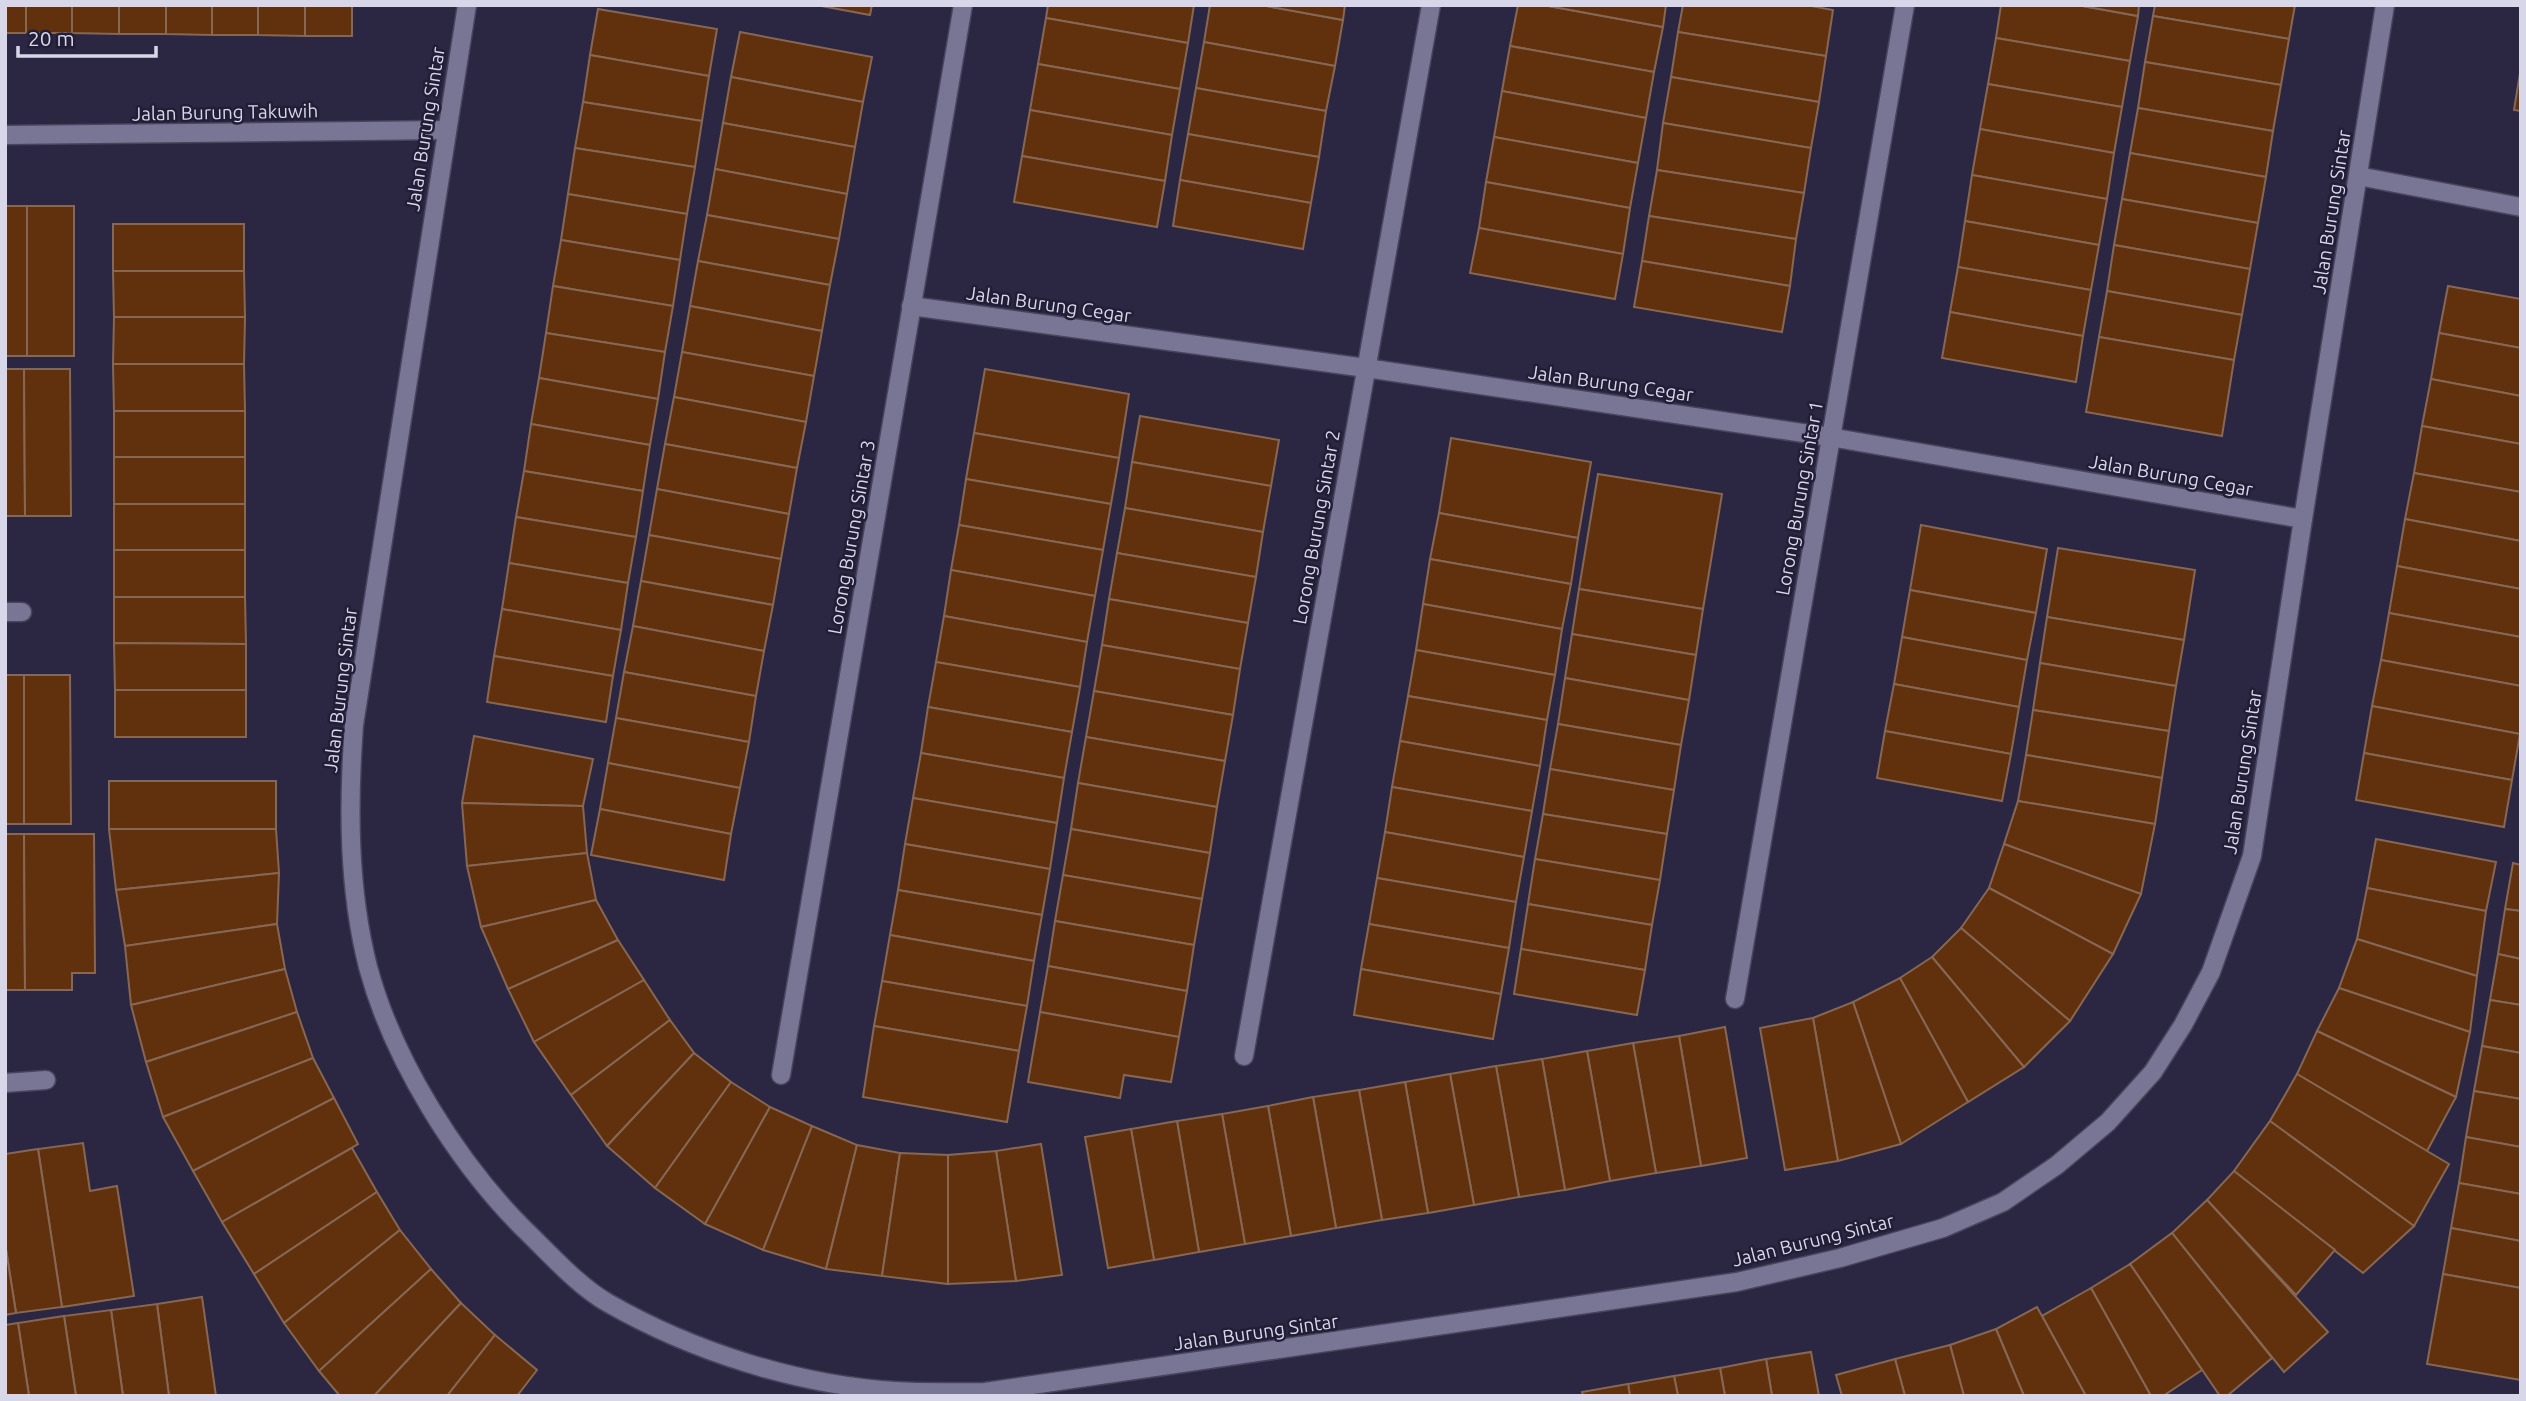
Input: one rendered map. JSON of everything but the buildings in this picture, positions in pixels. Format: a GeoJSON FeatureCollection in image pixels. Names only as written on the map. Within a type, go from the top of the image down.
{"type":"FeatureCollection","features":[{"type":"Feature","properties":{"kind":"street","name":"Jalan Burung Sintar"},"geometry":{"type":"LineString","coordinates":[[467,5],[354,724],[349,793],[354,880],[369,968],[386,1018],[408,1067],[463,1158],[499,1204],[571,1273],[606,1302],[718,1354],[757,1366],[893,1391],[985,1392],[1737,1282],[1840,1258],[1942,1228],[2003,1202],[2056,1165],[2117,1112],[2153,1072],[2183,1025],[2211,972],[2252,856],[2385,5]]}},
{"type":"Feature","properties":{"kind":"street","name":"Lorong Burung Sintar 3"},"geometry":{"type":"LineString","coordinates":[[781,1075],[963,5]]}},
{"type":"Feature","properties":{"kind":"street","name":"Lorong Burung Sintar 2"},"geometry":{"type":"LineString","coordinates":[[1244,1056],[1431,5]]}},
{"type":"Feature","properties":{"kind":"street","name":"Lorong Burung Sintar 1"},"geometry":{"type":"LineString","coordinates":[[1735,999],[1905,5]]}},
{"type":"Feature","properties":{"kind":"street","name":"Jalan Burung Takuwih"},"geometry":{"type":"LineString","coordinates":[[5,135],[446,130]]}},
{"type":"Feature","properties":{"kind":"street"},"geometry":{"type":"LineString","coordinates":[[2358,176],[2521,207]]}},
{"type":"Feature","properties":{"kind":"street","name":"Jalan Burung Cegar"},"geometry":{"type":"LineString","coordinates":[[911,306],[1366,368],[1830,437],[2303,519]]}},
{"type":"Feature","properties":{"kind":"street"},"geometry":{"type":"LineString","coordinates":[[5,1083],[46,1080]]}}]}
